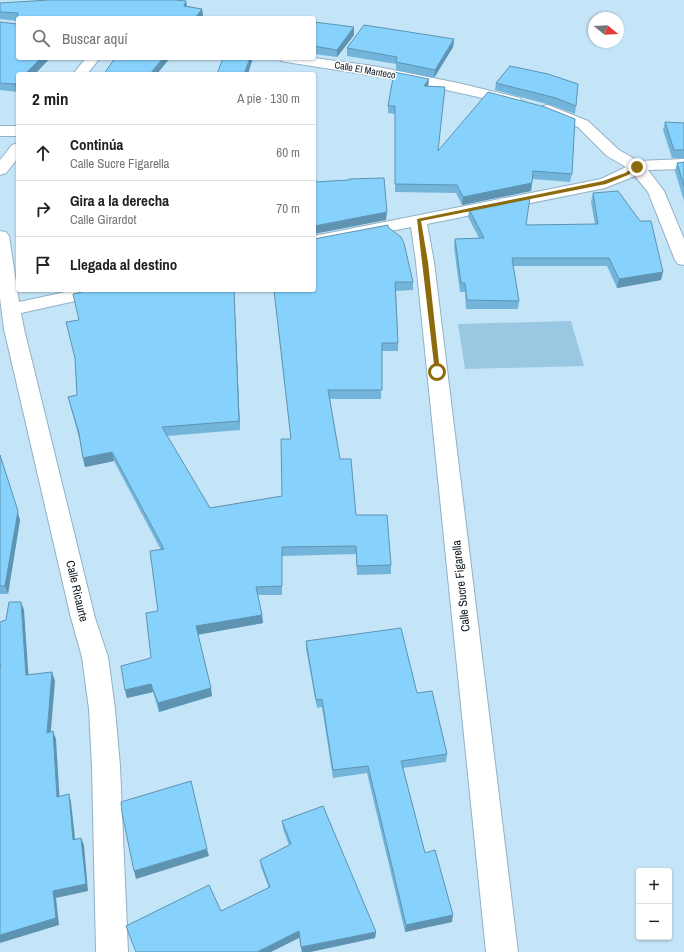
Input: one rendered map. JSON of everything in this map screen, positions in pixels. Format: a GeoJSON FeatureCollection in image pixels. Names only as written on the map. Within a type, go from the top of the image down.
{"type":"FeatureCollection","features":[{"type":"Feature","properties":{"kind":"street"},"geometry":{"type":"LineString","coordinates":[[82,72],[91,60]]}},
{"type":"Feature","properties":{"kind":"street","name":"Calle El Manteco"},"geometry":{"type":"LineString","coordinates":[[300,60],[365,69],[407,77],[549,110],[583,124],[613,153],[637,167]]}},
{"type":"Feature","properties":{"kind":"street"},"geometry":{"type":"LineString","coordinates":[[0,131],[16,131]]}},
{"type":"Feature","properties":{"kind":"street"},"geometry":{"type":"LineString","coordinates":[[0,170],[16,150]]}},
{"type":"Feature","properties":{"kind":"street"},"geometry":{"type":"LineString","coordinates":[[316,241],[604,183],[627,174],[637,167],[648,164],[684,164]]}},
{"type":"Feature","properties":{"kind":"street"},"geometry":{"type":"LineString","coordinates":[[637,167],[656,191],[684,260]]}},
{"type":"Feature","properties":{"kind":"street","name":"Calle Sucre Figarella"},"geometry":{"type":"LineString","coordinates":[[418,220],[425,262],[502,952]]}},
{"type":"Feature","properties":{"kind":"street","name":"Calle Ricaurte"},"geometry":{"type":"LineString","coordinates":[[0,236],[14,329],[83,618],[95,657],[102,709],[106,766],[112,952]]}},
{"type":"Feature","properties":{"kind":"street"},"geometry":{"type":"LineString","coordinates":[[11,310],[91,292]]}},
{"type":"Feature","properties":{"kind":"shaded area"},"geometry":{"type":"Polygon","coordinates":[[[571,321],[584,366],[465,369],[458,324],[571,321]]]}},
{"type":"Feature","properties":{"kind":"building"},"geometry":{"type":"Polygon","coordinates":[[[49,0],[175,0],[186,1],[184,6],[202,9],[197,16],[18,16],[18,13],[0,12],[0,3],[49,0]]]}},
{"type":"Feature","properties":{"kind":"building"},"geometry":{"type":"Polygon","coordinates":[[[0,22],[16,24],[16,60],[39,60],[27,72],[16,72],[15,84],[0,83],[0,22]]]}},
{"type":"Feature","properties":{"kind":"building"},"geometry":{"type":"Polygon","coordinates":[[[316,22],[354,27],[337,50],[316,46],[316,22]]]}},
{"type":"Feature","properties":{"kind":"building"},"geometry":{"type":"Polygon","coordinates":[[[364,25],[454,39],[435,70],[396,62],[397,57],[347,48],[364,25]]]}},
{"type":"Feature","properties":{"kind":"building"},"geometry":{"type":"Polygon","coordinates":[[[114,60],[161,60],[152,72],[105,72],[114,60]]]}},
{"type":"Feature","properties":{"kind":"building"},"geometry":{"type":"Polygon","coordinates":[[[222,60],[249,60],[245,72],[218,72],[222,60]]]}},
{"type":"Feature","properties":{"kind":"building"},"geometry":{"type":"Polygon","coordinates":[[[510,66],[548,74],[578,84],[576,106],[556,98],[496,83],[510,66]]]}},
{"type":"Feature","properties":{"kind":"building"},"geometry":{"type":"Polygon","coordinates":[[[394,72],[429,79],[424,86],[445,87],[438,151],[488,92],[545,107],[575,119],[572,174],[533,171],[532,183],[463,197],[457,185],[395,184],[395,106],[388,106],[394,72]]]}},
{"type":"Feature","properties":{"kind":"building"},"geometry":{"type":"Polygon","coordinates":[[[665,122],[684,123],[684,150],[674,150],[665,122]]]}},
{"type":"Feature","properties":{"kind":"building"},"geometry":{"type":"Polygon","coordinates":[[[684,162],[684,186],[677,163],[684,162]]]}},
{"type":"Feature","properties":{"kind":"building"},"geometry":{"type":"Polygon","coordinates":[[[384,178],[387,212],[316,226],[316,182],[384,178]]]}},
{"type":"Feature","properties":{"kind":"building"},"geometry":{"type":"Polygon","coordinates":[[[618,191],[640,221],[651,221],[663,272],[619,279],[609,258],[512,258],[519,301],[467,300],[465,283],[461,283],[455,239],[484,238],[469,209],[530,197],[526,225],[598,224],[593,193],[618,191]]]}},
{"type":"Feature","properties":{"kind":"building"},"geometry":{"type":"Polygon","coordinates":[[[388,225],[388,227],[401,237],[404,243],[413,282],[395,282],[398,343],[382,343],[382,390],[328,390],[340,459],[351,459],[356,515],[387,515],[391,565],[357,566],[356,546],[282,547],[282,586],[256,587],[262,615],[196,626],[211,688],[158,703],[151,684],[125,690],[121,666],[151,658],[146,613],[158,611],[150,551],[164,549],[112,452],[83,458],[79,433],[68,397],[77,395],[75,358],[66,322],[79,320],[73,294],[82,292],[234,292],[239,421],[162,427],[210,508],[282,496],[281,439],[291,439],[274,292],[316,292],[316,239],[388,225]]]}},
{"type":"Feature","properties":{"kind":"building"},"geometry":{"type":"Polygon","coordinates":[[[0,455],[18,511],[5,586],[0,586],[0,455]]]}},
{"type":"Feature","properties":{"kind":"building"},"geometry":{"type":"Polygon","coordinates":[[[9,602],[21,602],[26,675],[52,672],[47,733],[53,731],[57,797],[69,794],[73,840],[81,838],[86,884],[53,891],[56,918],[0,935],[0,622],[6,620],[9,602]]]}},
{"type":"Feature","properties":{"kind":"building"},"geometry":{"type":"Polygon","coordinates":[[[401,628],[417,693],[432,691],[447,754],[401,761],[425,853],[435,850],[453,915],[406,925],[368,766],[333,770],[322,699],[316,700],[306,641],[401,628]]]}},
{"type":"Feature","properties":{"kind":"building"},"geometry":{"type":"Polygon","coordinates":[[[191,781],[207,849],[134,871],[121,802],[191,781]]]}},
{"type":"Feature","properties":{"kind":"building"},"geometry":{"type":"Polygon","coordinates":[[[323,806],[376,932],[301,947],[299,931],[257,952],[136,952],[126,926],[209,885],[221,911],[270,887],[260,860],[291,844],[282,821],[323,806]]]}},
{"type":"Feature","properties":{"kind":"route"},"geometry":{"type":"LineString","coordinates":[[437,372],[425,262],[418,220],[604,183],[627,174],[637,167]]}}]}
